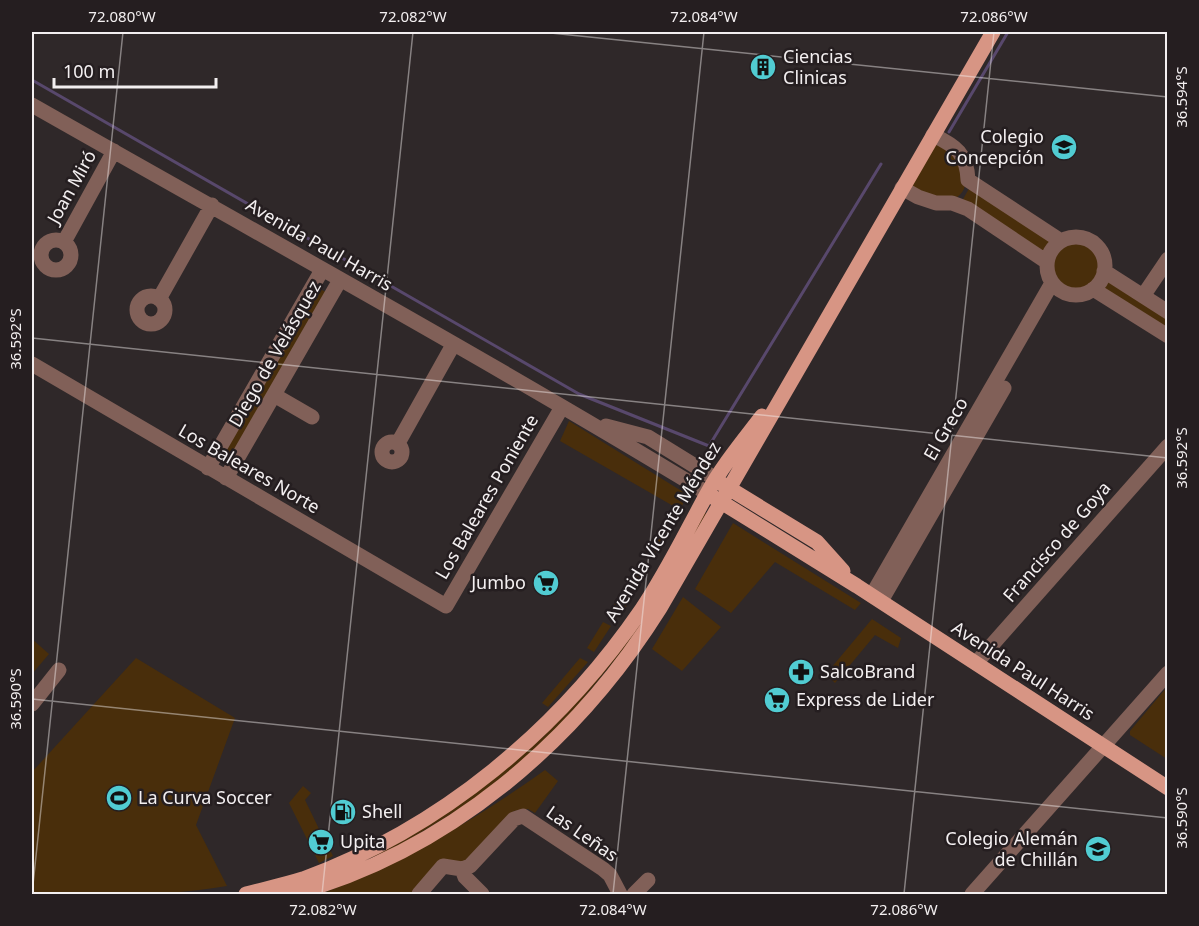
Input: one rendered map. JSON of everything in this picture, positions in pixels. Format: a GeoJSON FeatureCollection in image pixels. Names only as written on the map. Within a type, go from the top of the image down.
{"type":"FeatureCollection","features":[{"type":"Feature","properties":{"kind":"main road","name":"Avenida Vicente Méndez"},"geometry":{"type":"LineString","coordinates":[[293,894],[354,872],[430,835],[477,805],[546,749],[588,706],[632,650],[660,608],[993,32]]}},
{"type":"Feature","properties":{"kind":"main road","name":"Avenida Vicente Méndez"},"geometry":{"type":"LineString","coordinates":[[246,894],[300,880],[371,849],[435,813],[487,776],[536,733],[581,687],[629,627],[660,581],[707,493],[801,363]]}},
{"type":"Feature","properties":{"kind":"main road","name":"Avenida Paul Harris"},"geometry":{"type":"LineString","coordinates":[[716,480],[817,542],[857,586]]}},
{"type":"Feature","properties":{"kind":"main road","name":"Avenida Paul Harris"},"geometry":{"type":"LineString","coordinates":[[707,493],[876,598],[1167,788]]}},
{"type":"Feature","properties":{"kind":"street","name":"Avenida Paul Harris"},"geometry":{"type":"LineString","coordinates":[[32,105],[212,205],[707,493]]}},
{"type":"Feature","properties":{"kind":"street"},"geometry":{"type":"LineString","coordinates":[[933,135],[948,142],[959,152],[967,165],[967,190],[961,198],[952,203]]}},
{"type":"Feature","properties":{"kind":"street","name":"Joan Miró"},"geometry":{"type":"LineString","coordinates":[[64,242],[114,152]]}},
{"type":"Feature","properties":{"kind":"street"},"geometry":{"type":"LineString","coordinates":[[968,180],[1061,241]]}},
{"type":"Feature","properties":{"kind":"street"},"geometry":{"type":"LineString","coordinates":[[902,188],[936,203],[952,203],[968,209],[1047,262]]}},
{"type":"Feature","properties":{"kind":"street"},"geometry":{"type":"LineString","coordinates":[[159,299],[212,205]]}},
{"type":"Feature","properties":{"kind":"street"},"geometry":{"type":"LineString","coordinates":[[1071,237],[1081,237],[1091,241],[1102,254],[1104,271],[1093,290],[1076,295],[1056,287],[1047,273],[1047,262],[1052,250],[1061,241],[1071,237]]}},
{"type":"Feature","properties":{"kind":"street"},"geometry":{"type":"LineString","coordinates":[[1143,296],[1167,259]]}},
{"type":"Feature","properties":{"kind":"street","name":"Diego de Velásquez"},"geometry":{"type":"LineString","coordinates":[[208,468],[322,270]]}},
{"type":"Feature","properties":{"kind":"street"},"geometry":{"type":"LineString","coordinates":[[1104,271],[1167,312]]}},
{"type":"Feature","properties":{"kind":"street","name":"Diego de Velásquez"},"geometry":{"type":"LineString","coordinates":[[226,478],[340,280]]}},
{"type":"Feature","properties":{"kind":"street","name":"El Greco"},"geometry":{"type":"LineString","coordinates":[[876,598],[1056,287]]}},
{"type":"Feature","properties":{"kind":"street"},"geometry":{"type":"LineString","coordinates":[[1093,290],[1167,336]]}},
{"type":"Feature","properties":{"kind":"street"},"geometry":{"type":"LineString","coordinates":[[398,443],[453,345]]}},
{"type":"Feature","properties":{"kind":"street","name":"Los Baleares Norte"},"geometry":{"type":"LineString","coordinates":[[32,364],[446,606]]}},
{"type":"Feature","properties":{"kind":"street"},"geometry":{"type":"LineString","coordinates":[[274,395],[312,417]]}},
{"type":"Feature","properties":{"kind":"street","name":"Los Baleares Poniente"},"geometry":{"type":"LineString","coordinates":[[446,606],[562,407]]}},
{"type":"Feature","properties":{"kind":"street","name":"Avenida Paul Harris"},"geometry":{"type":"LineString","coordinates":[[586,421],[648,437],[716,480]]}},
{"type":"Feature","properties":{"kind":"street","name":"Francisco de Goya"},"geometry":{"type":"LineString","coordinates":[[980,666],[1167,446]]}},
{"type":"Feature","properties":{"kind":"street","name":"Francisco de Goya"},"geometry":{"type":"LineString","coordinates":[[980,666],[1167,460]]}},
{"type":"Feature","properties":{"kind":"street"},"geometry":{"type":"LineString","coordinates":[[32,704],[59,670]]}},
{"type":"Feature","properties":{"kind":"street"},"geometry":{"type":"LineString","coordinates":[[972,894],[1167,673]]}},
{"type":"Feature","properties":{"kind":"street","name":"Las Leñas"},"geometry":{"type":"LineString","coordinates":[[462,869],[470,866],[514,819],[523,816],[603,869],[610,875],[614,892]]}},
{"type":"Feature","properties":{"kind":"street"},"geometry":{"type":"LineString","coordinates":[[419,894],[443,866],[462,869],[465,877],[482,894]]}},
{"type":"Feature","properties":{"kind":"street"},"geometry":{"type":"LineString","coordinates":[[634,894],[648,880]]}},
{"type":"Feature","properties":{"kind":"shaded area"},"geometry":{"type":"Polygon","coordinates":[[[932,139],[959,156],[963,169],[965,186],[962,192],[951,201],[905,187],[932,139]]]}},
{"type":"Feature","properties":{"kind":"shaded area"},"geometry":{"type":"Polygon","coordinates":[[[971,185],[1054,240],[1043,257],[962,201],[971,185]]]}},
{"type":"Feature","properties":{"kind":"shaded area"},"geometry":{"type":"Polygon","coordinates":[[[1070,239],[1080,239],[1094,246],[1101,265],[1094,284],[1080,291],[1070,291],[1060,287],[1053,280],[1049,270],[1049,260],[1053,250],[1060,243],[1070,239]]]}},
{"type":"Feature","properties":{"kind":"shaded area"},"geometry":{"type":"Polygon","coordinates":[[[1104,275],[1167,318],[1167,335],[1095,289],[1104,275]]]}},
{"type":"Feature","properties":{"kind":"shaded area"},"geometry":{"type":"Polygon","coordinates":[[[320,289],[326,292],[228,461],[222,457],[320,289]]]}},
{"type":"Feature","properties":{"kind":"shaded area"},"geometry":{"type":"Polygon","coordinates":[[[569,421],[688,495],[653,558],[646,555],[675,507],[560,441],[569,421]]]}},
{"type":"Feature","properties":{"kind":"shaded area"},"geometry":{"type":"Polygon","coordinates":[[[704,512],[709,516],[631,640],[568,717],[521,762],[469,803],[397,847],[298,888],[276,894],[263,894],[322,876],[544,736],[704,512]]]}},
{"type":"Feature","properties":{"kind":"shaded area"},"geometry":{"type":"Polygon","coordinates":[[[733,523],[861,603],[855,610],[775,562],[731,613],[695,589],[733,523]]]}},
{"type":"Feature","properties":{"kind":"shaded area"},"geometry":{"type":"Polygon","coordinates":[[[641,564],[647,568],[624,610],[615,619],[608,614],[641,564]]]}},
{"type":"Feature","properties":{"kind":"shaded area"},"geometry":{"type":"Polygon","coordinates":[[[683,597],[721,627],[682,671],[652,649],[683,597]]]}},
{"type":"Feature","properties":{"kind":"shaded area"},"geometry":{"type":"Polygon","coordinates":[[[872,619],[901,638],[898,648],[875,635],[835,683],[826,674],[872,619]]]}},
{"type":"Feature","properties":{"kind":"shaded area"},"geometry":{"type":"Polygon","coordinates":[[[603,622],[611,626],[594,652],[587,648],[603,622]]]}},
{"type":"Feature","properties":{"kind":"shaded area"},"geometry":{"type":"Polygon","coordinates":[[[32,639],[49,654],[32,674],[32,639]]]}},
{"type":"Feature","properties":{"kind":"shaded area","name":"La Curva Soccer"},"geometry":{"type":"Polygon","coordinates":[[[136,658],[235,718],[196,825],[227,886],[130,895],[32,892],[32,772],[136,658]]]}},
{"type":"Feature","properties":{"kind":"shaded area"},"geometry":{"type":"Polygon","coordinates":[[[580,658],[588,662],[548,707],[542,703],[580,658]]]}},
{"type":"Feature","properties":{"kind":"shaded area"},"geometry":{"type":"Polygon","coordinates":[[[1167,687],[1167,759],[1130,735],[1130,731],[1167,687]]]}},
{"type":"Feature","properties":{"kind":"shaded area"},"geometry":{"type":"Polygon","coordinates":[[[545,770],[558,781],[535,813],[528,809],[514,811],[469,860],[459,863],[413,894],[321,894],[351,882],[436,839],[545,770]]]}},
{"type":"Feature","properties":{"kind":"shaded area"},"geometry":{"type":"Polygon","coordinates":[[[303,786],[311,793],[305,800],[320,831],[309,836],[317,851],[328,846],[333,856],[319,863],[289,803],[303,786]]]}},
{"type":"Feature","properties":{"kind":"waterway"},"geometry":{"type":"LineString","coordinates":[[949,132],[1008,32]]}},
{"type":"Feature","properties":{"kind":"waterway"},"geometry":{"type":"LineString","coordinates":[[32,80],[579,394],[709,446],[881,164]]}},
{"type":"Feature","properties":{"kind":"place","name":"Ciencias Clinicas"},"geometry":{"type":"Point","coordinates":[763,67]}},
{"type":"Feature","properties":{"kind":"place","name":"Colegio Concepción"},"geometry":{"type":"Point","coordinates":[1064,147]}},
{"type":"Feature","properties":{"kind":"place","name":"Jumbo"},"geometry":{"type":"Point","coordinates":[546,583]}},
{"type":"Feature","properties":{"kind":"place","name":"SalcoBrand"},"geometry":{"type":"Point","coordinates":[801,672]}},
{"type":"Feature","properties":{"kind":"place","name":"Express de Lider"},"geometry":{"type":"Point","coordinates":[777,700]}},
{"type":"Feature","properties":{"kind":"place","name":"La Curva Soccer"},"geometry":{"type":"Point","coordinates":[119,798]}},
{"type":"Feature","properties":{"kind":"place","name":"Shell"},"geometry":{"type":"Point","coordinates":[343,812]}},
{"type":"Feature","properties":{"kind":"place","name":"Upita"},"geometry":{"type":"Point","coordinates":[321,842]}},
{"type":"Feature","properties":{"kind":"place","name":"Colegio Alemán de Chillán"},"geometry":{"type":"Point","coordinates":[1098,849]}}]}
